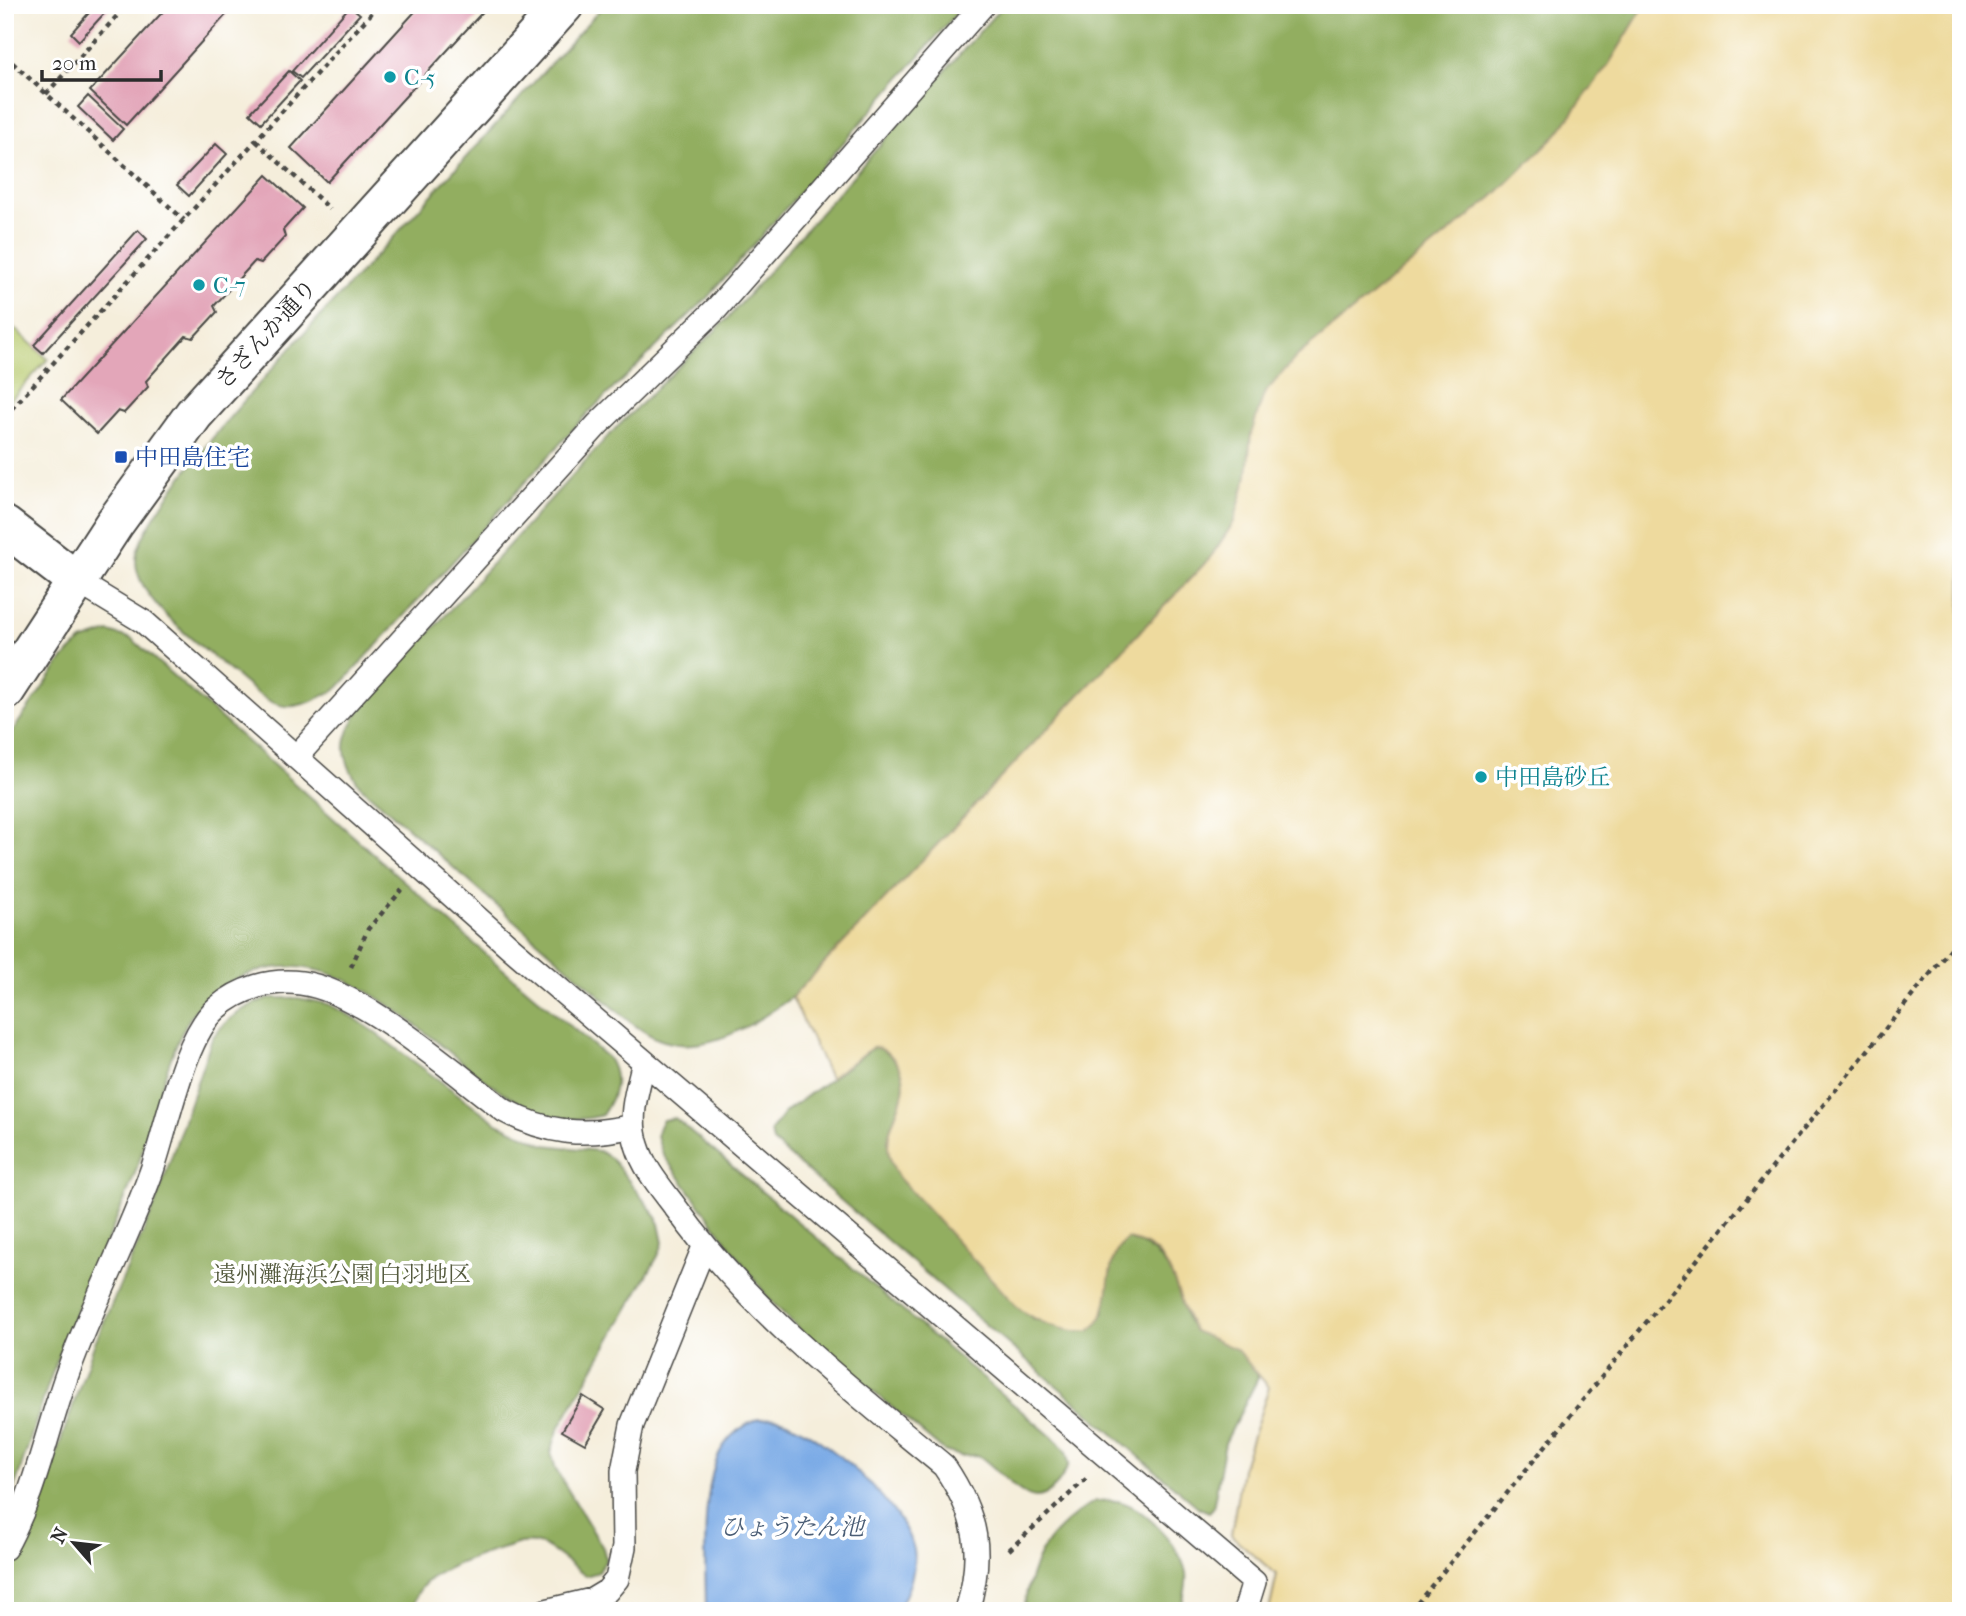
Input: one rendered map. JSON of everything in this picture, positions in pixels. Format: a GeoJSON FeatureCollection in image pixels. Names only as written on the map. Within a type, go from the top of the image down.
{"type":"FeatureCollection","features":[{"type":"Feature","properties":{"kind":"street","name":"さざんか通り"},"geometry":{"type":"LineString","coordinates":[[5,691],[145,479],[194,414],[564,5]]}},
{"type":"Feature","properties":{"kind":"street"},"geometry":{"type":"LineString","coordinates":[[5,526],[78,582]]}},
{"type":"Feature","properties":{"kind":"lane"},"geometry":{"type":"LineString","coordinates":[[296,757],[598,424],[717,308],[983,5]]}},
{"type":"Feature","properties":{"kind":"lane"},"geometry":{"type":"LineString","coordinates":[[78,582],[144,622],[644,1062],[1254,1582],[1245,1611]]}},
{"type":"Feature","properties":{"kind":"lane"},"geometry":{"type":"LineString","coordinates":[[5,1548],[33,1482],[81,1336],[151,1174],[198,1030],[216,1008],[240,992],[266,983],[300,982],[339,993],[363,1005],[505,1111],[526,1122],[573,1134],[601,1133],[633,1126]]}},
{"type":"Feature","properties":{"kind":"lane"},"geometry":{"type":"LineString","coordinates":[[644,1062],[634,1103],[633,1126],[646,1166],[704,1247],[794,1341],[944,1466],[961,1492],[973,1521],[978,1552],[975,1583],[967,1611]]}},
{"type":"Feature","properties":{"kind":"lane"},"geometry":{"type":"LineString","coordinates":[[546,1611],[592,1600],[607,1591],[617,1579],[623,1563],[623,1471],[632,1425],[704,1247]]}},
{"type":"Feature","properties":{"kind":"path"},"geometry":{"type":"LineString","coordinates":[[46,94],[127,5]]}},
{"type":"Feature","properties":{"kind":"path"},"geometry":{"type":"LineString","coordinates":[[5,415],[379,5]]}},
{"type":"Feature","properties":{"kind":"path"},"geometry":{"type":"LineString","coordinates":[[5,56],[184,220]]}},
{"type":"Feature","properties":{"kind":"path"},"geometry":{"type":"LineString","coordinates":[[256,141],[337,215]]}},
{"type":"Feature","properties":{"kind":"path"},"geometry":{"type":"LineString","coordinates":[[339,993],[368,929],[421,868]]}},
{"type":"Feature","properties":{"kind":"path"},"geometry":{"type":"LineString","coordinates":[[1411,1611],[1961,936]]}},
{"type":"Feature","properties":{"kind":"path"},"geometry":{"type":"LineString","coordinates":[[978,1552],[1010,1550],[1089,1477]]}},
{"type":"Feature","properties":{"kind":"green space"},"geometry":{"type":"Polygon","coordinates":[[[604,5],[964,5],[707,298],[587,414],[338,688],[294,706],[282,706],[272,702],[248,686],[189,637],[147,591],[139,576],[136,560],[146,532],[170,493],[247,398],[604,5]]]}},
{"type":"Feature","properties":{"kind":"green space"},"geometry":{"type":"Polygon","coordinates":[[[1003,5],[1645,5],[1609,64],[1557,134],[1493,197],[1296,357],[1251,434],[1247,476],[1234,522],[1210,558],[792,997],[746,1027],[712,1041],[676,1044],[658,1039],[630,1022],[359,785],[348,764],[346,738],[360,709],[609,435],[728,318],[1003,5]]]}},
{"type":"Feature","properties":{"kind":"green space"},"geometry":{"type":"Polygon","coordinates":[[[5,320],[48,359],[5,406],[5,320]]]}},
{"type":"Feature","properties":{"kind":"green space"},"geometry":{"type":"Polygon","coordinates":[[[109,632],[132,639],[497,964],[608,1058],[614,1073],[615,1087],[602,1115],[556,1117],[511,1097],[371,993],[320,971],[267,969],[210,995],[196,1009],[173,1052],[135,1173],[67,1335],[5,1513],[5,742],[62,660],[82,641],[109,632]]]}},
{"type":"Feature","properties":{"kind":"green space","name":"遠州灘海浜公園 白羽地区"},"geometry":{"type":"Polygon","coordinates":[[[269,998],[298,998],[328,1004],[355,1018],[497,1123],[545,1145],[599,1151],[612,1159],[658,1219],[663,1243],[658,1256],[558,1430],[551,1452],[556,1470],[603,1548],[606,1559],[599,1572],[586,1576],[548,1548],[539,1544],[520,1543],[471,1559],[437,1574],[424,1585],[416,1597],[415,1611],[5,1611],[5,1580],[27,1538],[95,1342],[155,1205],[212,1038],[237,1014],[269,998]]]}},
{"type":"Feature","properties":{"kind":"green space"},"geometry":{"type":"Polygon","coordinates":[[[874,1047],[884,1050],[896,1062],[904,1083],[888,1147],[890,1159],[899,1178],[1017,1307],[1034,1319],[1079,1332],[1104,1313],[1112,1263],[1120,1246],[1127,1239],[1154,1252],[1168,1268],[1178,1286],[1188,1322],[1195,1329],[1237,1349],[1254,1366],[1258,1378],[1225,1443],[1213,1508],[1209,1512],[1199,1508],[773,1142],[771,1131],[785,1112],[874,1047]]]}},
{"type":"Feature","properties":{"kind":"green space"},"geometry":{"type":"Polygon","coordinates":[[[675,1118],[1058,1442],[1066,1452],[1069,1464],[1057,1484],[1046,1494],[1035,1497],[1013,1485],[978,1455],[961,1456],[944,1451],[802,1332],[769,1299],[664,1156],[658,1142],[658,1129],[663,1120],[675,1118]]]}},
{"type":"Feature","properties":{"kind":"green space"},"geometry":{"type":"Polygon","coordinates":[[[1095,1501],[1128,1504],[1149,1519],[1169,1540],[1186,1573],[1186,1587],[1180,1611],[1023,1611],[1031,1575],[1045,1547],[1065,1523],[1095,1501]]]}},
{"type":"Feature","properties":{"kind":"sand","name":"中田島砂丘"},"geometry":{"type":"Polygon","coordinates":[[[1645,5],[1961,5],[1961,1611],[1269,1611],[1277,1575],[1231,1535],[1242,1469],[1269,1387],[1236,1349],[1194,1331],[1165,1263],[1156,1252],[1144,1244],[1127,1239],[1118,1249],[1110,1272],[1104,1310],[1090,1331],[1052,1326],[1017,1307],[895,1171],[890,1159],[889,1136],[904,1083],[896,1062],[886,1052],[873,1047],[830,1078],[792,997],[1210,558],[1234,522],[1247,476],[1251,434],[1264,394],[1296,357],[1493,197],[1557,134],[1609,64],[1645,5]]]}},
{"type":"Feature","properties":{"kind":"water","name":"ひょうたん池"},"geometry":{"type":"Polygon","coordinates":[[[758,1419],[779,1419],[816,1438],[859,1473],[895,1513],[907,1533],[914,1558],[911,1582],[897,1611],[706,1611],[707,1503],[716,1461],[727,1440],[739,1429],[758,1419]]]}},
{"type":"Feature","properties":{"kind":"building"},"geometry":{"type":"Polygon","coordinates":[[[96,5],[112,5],[79,41],[71,33],[96,5]]]}},
{"type":"Feature","properties":{"kind":"building"},"geometry":{"type":"Polygon","coordinates":[[[169,5],[235,5],[126,125],[90,91],[169,5]]]}},
{"type":"Feature","properties":{"kind":"building","name":"C-5"},"geometry":{"type":"Polygon","coordinates":[[[421,5],[489,5],[327,182],[291,148],[421,5]]]}},
{"type":"Feature","properties":{"kind":"building"},"geometry":{"type":"Polygon","coordinates":[[[350,6],[360,14],[301,78],[292,71],[350,6]]]}},
{"type":"Feature","properties":{"kind":"building"},"geometry":{"type":"Polygon","coordinates":[[[289,71],[300,81],[261,123],[250,113],[289,71]]]}},
{"type":"Feature","properties":{"kind":"building"},"geometry":{"type":"Polygon","coordinates":[[[88,96],[123,129],[113,140],[78,107],[88,96]]]}},
{"type":"Feature","properties":{"kind":"building"},"geometry":{"type":"Polygon","coordinates":[[[216,144],[227,154],[189,196],[177,185],[216,144]]]}},
{"type":"Feature","properties":{"kind":"building","name":"C-7"},"geometry":{"type":"Polygon","coordinates":[[[267,175],[303,208],[283,230],[285,237],[261,263],[255,261],[214,306],[217,312],[193,338],[186,336],[146,381],[148,387],[124,413],[118,411],[97,434],[61,400],[267,175]]]}},
{"type":"Feature","properties":{"kind":"building"},"geometry":{"type":"Polygon","coordinates":[[[138,230],[147,239],[43,353],[34,345],[138,230]]]}},
{"type":"Feature","properties":{"kind":"building"},"geometry":{"type":"Polygon","coordinates":[[[583,1396],[605,1410],[585,1444],[562,1431],[583,1396]]]}},
{"type":"Feature","properties":{"kind":"place","name":"C-5"},"geometry":{"type":"Point","coordinates":[390,77]}},
{"type":"Feature","properties":{"kind":"place","name":"C-7"},"geometry":{"type":"Point","coordinates":[199,285]}},
{"type":"Feature","properties":{"kind":"place","name":"中田島住宅"},"geometry":{"type":"Point","coordinates":[121,457]}},
{"type":"Feature","properties":{"kind":"place","name":"中田島砂丘"},"geometry":{"type":"Point","coordinates":[1481,777]}}]}
